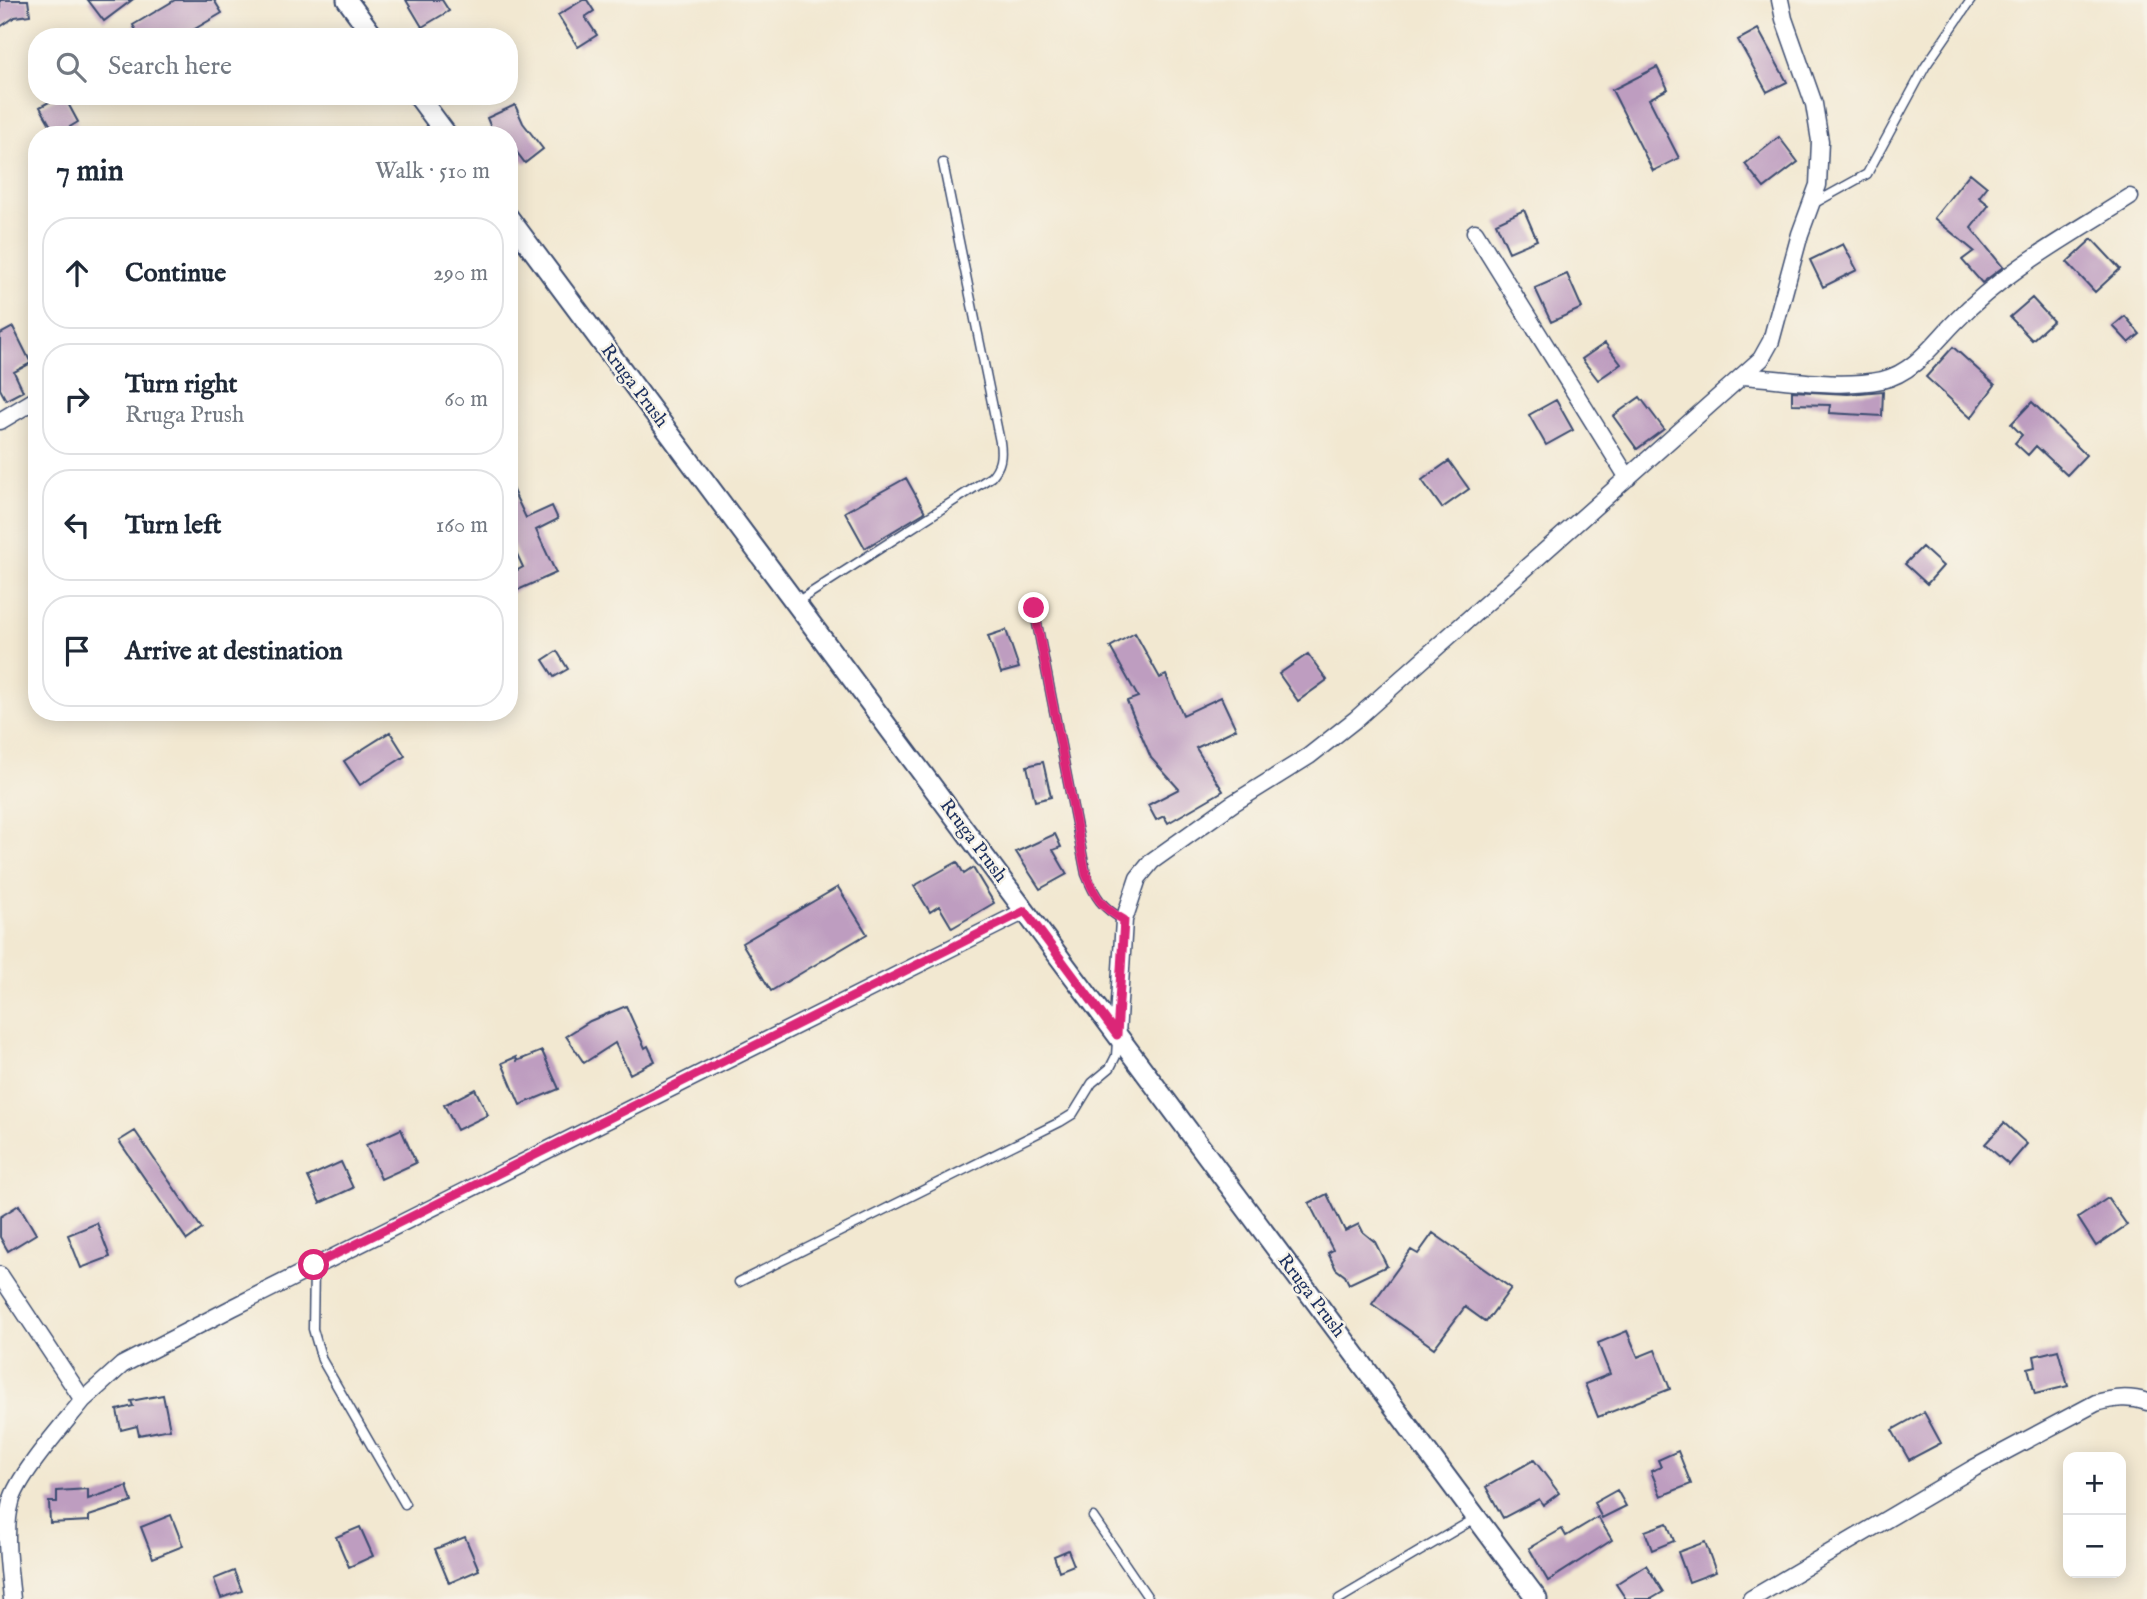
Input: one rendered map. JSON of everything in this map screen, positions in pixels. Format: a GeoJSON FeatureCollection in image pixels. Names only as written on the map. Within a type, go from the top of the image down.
{"type":"FeatureCollection","features":[{"type":"Feature","properties":{"kind":"street"},"geometry":{"type":"LineString","coordinates":[[347,0],[367,28]]}},
{"type":"Feature","properties":{"kind":"street"},"geometry":{"type":"LineString","coordinates":[[1117,1035],[1124,920],[1138,878],[1152,861],[1232,804],[1309,756],[1356,719],[1761,359],[1771,341],[1818,185],[1820,141],[1814,104],[1784,19],[1780,0]]}},
{"type":"Feature","properties":{"kind":"street"},"geometry":{"type":"LineString","coordinates":[[425,105],[440,126]]}},
{"type":"Feature","properties":{"kind":"street"},"geometry":{"type":"LineString","coordinates":[[1743,376],[1849,383],[1883,380],[1902,372],[1922,358],[1958,319],[1994,288],[2130,197]]}},
{"type":"Feature","properties":{"kind":"street","name":"Rruga Prush"},"geometry":{"type":"LineString","coordinates":[[518,230],[1537,1599]]}},
{"type":"Feature","properties":{"kind":"street"},"geometry":{"type":"LineString","coordinates":[[1475,232],[1558,360],[1628,478]]}},
{"type":"Feature","properties":{"kind":"street"},"geometry":{"type":"LineString","coordinates":[[0,421],[28,404]]}},
{"type":"Feature","properties":{"kind":"street"},"geometry":{"type":"LineString","coordinates":[[12,1599],[8,1555],[11,1501],[38,1457],[83,1400],[122,1365],[314,1265],[1025,911]]}},
{"type":"Feature","properties":{"kind":"street"},"geometry":{"type":"LineString","coordinates":[[0,1275],[83,1400]]}},
{"type":"Feature","properties":{"kind":"street"},"geometry":{"type":"LineString","coordinates":[[1751,1599],[1974,1468],[2096,1404],[2112,1398],[2135,1398],[2147,1402]]}},
{"type":"Feature","properties":{"kind":"lane"},"geometry":{"type":"LineString","coordinates":[[1811,205],[1867,174],[1925,66],[1971,0]]}},
{"type":"Feature","properties":{"kind":"lane"},"geometry":{"type":"LineString","coordinates":[[796,603],[991,477],[998,469],[1002,456],[1000,442],[943,163]]}},
{"type":"Feature","properties":{"kind":"lane"},"geometry":{"type":"LineString","coordinates":[[1034,608],[1086,874],[1095,897],[1106,910],[1124,920]]}},
{"type":"Feature","properties":{"kind":"lane"},"geometry":{"type":"LineString","coordinates":[[739,1282],[1067,1118],[1073,1114],[1092,1083],[1110,1068],[1116,1056],[1117,1035]]}},
{"type":"Feature","properties":{"kind":"lane"},"geometry":{"type":"LineString","coordinates":[[314,1265],[313,1329],[322,1360],[405,1504]]}},
{"type":"Feature","properties":{"kind":"lane"},"geometry":{"type":"LineString","coordinates":[[1093,1517],[1149,1599]]}},
{"type":"Feature","properties":{"kind":"lane"},"geometry":{"type":"LineString","coordinates":[[1339,1599],[1476,1518]]}},
{"type":"Feature","properties":{"kind":"building"},"geometry":{"type":"Polygon","coordinates":[[[0,0],[28,0],[30,15],[15,17],[0,27],[0,0]]]}},
{"type":"Feature","properties":{"kind":"building"},"geometry":{"type":"Polygon","coordinates":[[[88,0],[132,0],[104,21],[88,0]]]}},
{"type":"Feature","properties":{"kind":"building"},"geometry":{"type":"Polygon","coordinates":[[[175,0],[214,0],[222,13],[196,28],[135,28],[133,25],[175,0]]]}},
{"type":"Feature","properties":{"kind":"building"},"geometry":{"type":"Polygon","coordinates":[[[406,0],[442,0],[449,11],[422,27],[406,0]]]}},
{"type":"Feature","properties":{"kind":"building"},"geometry":{"type":"Polygon","coordinates":[[[587,0],[594,11],[585,17],[597,35],[578,47],[558,15],[587,0]]]}},
{"type":"Feature","properties":{"kind":"building"},"geometry":{"type":"Polygon","coordinates":[[[1758,29],[1787,82],[1767,92],[1738,40],[1758,29]]]}},
{"type":"Feature","properties":{"kind":"building"},"geometry":{"type":"Polygon","coordinates":[[[1657,67],[1668,89],[1649,99],[1679,158],[1653,171],[1612,90],[1657,67]]]}},
{"type":"Feature","properties":{"kind":"building"},"geometry":{"type":"Polygon","coordinates":[[[69,105],[78,122],[71,126],[51,126],[40,107],[69,105]]]}},
{"type":"Feature","properties":{"kind":"building"},"geometry":{"type":"Polygon","coordinates":[[[515,105],[523,123],[543,149],[525,163],[518,154],[518,126],[490,126],[487,118],[515,105]]]}},
{"type":"Feature","properties":{"kind":"building"},"geometry":{"type":"Polygon","coordinates":[[[1779,137],[1798,162],[1764,188],[1745,164],[1779,137]]]}},
{"type":"Feature","properties":{"kind":"building"},"geometry":{"type":"Polygon","coordinates":[[[1970,173],[1987,187],[1979,197],[1989,205],[1971,228],[2003,267],[1982,283],[1962,260],[1974,251],[1934,218],[1970,173]]]}},
{"type":"Feature","properties":{"kind":"building"},"geometry":{"type":"Polygon","coordinates":[[[1524,210],[1537,240],[1509,252],[1496,223],[1524,210]]]}},
{"type":"Feature","properties":{"kind":"building"},"geometry":{"type":"Polygon","coordinates":[[[2092,239],[2120,269],[2095,292],[2067,262],[2092,239]]]}},
{"type":"Feature","properties":{"kind":"building"},"geometry":{"type":"Polygon","coordinates":[[[1843,244],[1857,270],[1823,287],[1810,260],[1843,244]]]}},
{"type":"Feature","properties":{"kind":"building"},"geometry":{"type":"Polygon","coordinates":[[[1567,274],[1582,308],[1551,322],[1535,288],[1567,274]]]}},
{"type":"Feature","properties":{"kind":"building"},"geometry":{"type":"Polygon","coordinates":[[[2032,298],[2053,321],[2032,340],[2010,317],[2032,298]]]}},
{"type":"Feature","properties":{"kind":"building"},"geometry":{"type":"Polygon","coordinates":[[[2125,316],[2140,334],[2129,343],[2113,326],[2125,316]]]}},
{"type":"Feature","properties":{"kind":"building"},"geometry":{"type":"Polygon","coordinates":[[[13,327],[28,357],[28,365],[14,372],[23,391],[6,400],[0,389],[0,334],[13,327]]]}},
{"type":"Feature","properties":{"kind":"building"},"geometry":{"type":"Polygon","coordinates":[[[1605,343],[1621,364],[1598,380],[1582,359],[1605,343]]]}},
{"type":"Feature","properties":{"kind":"building"},"geometry":{"type":"Polygon","coordinates":[[[1953,347],[1995,385],[1971,418],[1926,377],[1953,347]]]}},
{"type":"Feature","properties":{"kind":"building"},"geometry":{"type":"Polygon","coordinates":[[[1792,391],[1848,394],[1883,391],[1882,416],[1829,413],[1830,405],[1792,404],[1792,391]]]}},
{"type":"Feature","properties":{"kind":"building"},"geometry":{"type":"Polygon","coordinates":[[[1640,397],[1664,429],[1637,449],[1613,416],[1640,397]]]}},
{"type":"Feature","properties":{"kind":"building"},"geometry":{"type":"Polygon","coordinates":[[[1556,400],[1573,430],[1546,445],[1529,415],[1556,400]]]}},
{"type":"Feature","properties":{"kind":"building"},"geometry":{"type":"Polygon","coordinates":[[[2032,402],[2086,455],[2067,475],[2036,446],[2028,455],[2015,443],[2022,435],[2011,424],[2032,402]]]}},
{"type":"Feature","properties":{"kind":"building"},"geometry":{"type":"Polygon","coordinates":[[[1449,461],[1469,489],[1442,508],[1422,480],[1449,461]]]}},
{"type":"Feature","properties":{"kind":"building"},"geometry":{"type":"Polygon","coordinates":[[[906,478],[925,512],[865,548],[845,512],[906,478]]]}},
{"type":"Feature","properties":{"kind":"building"},"geometry":{"type":"Polygon","coordinates":[[[518,501],[526,518],[552,506],[558,519],[536,530],[556,573],[518,590],[518,570],[523,567],[518,556],[518,501]]]}},
{"type":"Feature","properties":{"kind":"building"},"geometry":{"type":"Polygon","coordinates":[[[1922,547],[1943,566],[1927,584],[1905,564],[1922,547]]]}},
{"type":"Feature","properties":{"kind":"building"},"geometry":{"type":"Polygon","coordinates":[[[1006,630],[1019,668],[1001,673],[988,636],[1006,630]]]}},
{"type":"Feature","properties":{"kind":"building"},"geometry":{"type":"Polygon","coordinates":[[[1135,633],[1160,678],[1166,675],[1183,715],[1221,697],[1236,729],[1196,748],[1223,791],[1168,823],[1164,816],[1156,820],[1148,805],[1179,789],[1151,758],[1127,701],[1138,697],[1110,647],[1135,633]]]}},
{"type":"Feature","properties":{"kind":"building"},"geometry":{"type":"Polygon","coordinates":[[[557,651],[568,669],[554,677],[543,660],[557,651]]]}},
{"type":"Feature","properties":{"kind":"building"},"geometry":{"type":"Polygon","coordinates":[[[1308,654],[1327,680],[1298,701],[1279,674],[1308,654]]]}},
{"type":"Feature","properties":{"kind":"building"},"geometry":{"type":"Polygon","coordinates":[[[390,732],[405,756],[360,785],[344,761],[390,732]]]}},
{"type":"Feature","properties":{"kind":"building"},"geometry":{"type":"Polygon","coordinates":[[[1043,762],[1051,797],[1035,801],[1027,766],[1043,762]]]}},
{"type":"Feature","properties":{"kind":"building"},"geometry":{"type":"Polygon","coordinates":[[[1055,834],[1061,847],[1053,850],[1067,874],[1040,889],[1016,852],[1055,834]]]}},
{"type":"Feature","properties":{"kind":"building"},"geometry":{"type":"Polygon","coordinates":[[[957,862],[964,874],[973,868],[994,903],[952,928],[939,906],[930,912],[914,886],[957,862]]]}},
{"type":"Feature","properties":{"kind":"building"},"geometry":{"type":"Polygon","coordinates":[[[838,887],[867,934],[771,991],[742,943],[838,887]]]}},
{"type":"Feature","properties":{"kind":"building"},"geometry":{"type":"Polygon","coordinates":[[[626,1006],[645,1048],[648,1046],[655,1061],[630,1074],[615,1043],[584,1063],[566,1036],[590,1021],[626,1006]]]}},
{"type":"Feature","properties":{"kind":"building"},"geometry":{"type":"Polygon","coordinates":[[[542,1051],[559,1089],[520,1105],[502,1063],[516,1057],[517,1061],[542,1051]]]}},
{"type":"Feature","properties":{"kind":"building"},"geometry":{"type":"Polygon","coordinates":[[[475,1089],[488,1115],[457,1130],[444,1105],[475,1089]]]}},
{"type":"Feature","properties":{"kind":"building"},"geometry":{"type":"Polygon","coordinates":[[[2004,1123],[2027,1144],[2009,1165],[1985,1144],[2004,1123]]]}},
{"type":"Feature","properties":{"kind":"building"},"geometry":{"type":"Polygon","coordinates":[[[401,1129],[416,1163],[381,1179],[366,1145],[401,1129]]]}},
{"type":"Feature","properties":{"kind":"building"},"geometry":{"type":"Polygon","coordinates":[[[135,1131],[202,1229],[187,1240],[119,1141],[135,1131]]]}},
{"type":"Feature","properties":{"kind":"building"},"geometry":{"type":"Polygon","coordinates":[[[341,1162],[353,1188],[320,1203],[308,1177],[341,1162]]]}},
{"type":"Feature","properties":{"kind":"building"},"geometry":{"type":"Polygon","coordinates":[[[1327,1194],[1345,1231],[1359,1224],[1363,1232],[1375,1242],[1387,1266],[1349,1284],[1345,1276],[1336,1269],[1328,1253],[1333,1250],[1309,1203],[1327,1194]]]}},
{"type":"Feature","properties":{"kind":"building"},"geometry":{"type":"Polygon","coordinates":[[[2108,1198],[2127,1225],[2096,1246],[2078,1218],[2108,1198]]]}},
{"type":"Feature","properties":{"kind":"building"},"geometry":{"type":"Polygon","coordinates":[[[19,1205],[36,1234],[8,1251],[0,1237],[0,1217],[19,1205]]]}},
{"type":"Feature","properties":{"kind":"building"},"geometry":{"type":"Polygon","coordinates":[[[97,1223],[110,1257],[81,1268],[68,1235],[97,1223]]]}},
{"type":"Feature","properties":{"kind":"building"},"geometry":{"type":"Polygon","coordinates":[[[1433,1233],[1511,1288],[1486,1322],[1465,1307],[1434,1348],[1372,1304],[1411,1250],[1418,1254],[1433,1233]]]}},
{"type":"Feature","properties":{"kind":"building"},"geometry":{"type":"Polygon","coordinates":[[[1627,1331],[1638,1357],[1655,1350],[1670,1389],[1598,1417],[1585,1384],[1610,1374],[1598,1343],[1627,1331]]]}},
{"type":"Feature","properties":{"kind":"building"},"geometry":{"type":"Polygon","coordinates":[[[2058,1350],[2068,1386],[2035,1394],[2028,1368],[2036,1366],[2034,1356],[2058,1350]]]}},
{"type":"Feature","properties":{"kind":"building"},"geometry":{"type":"Polygon","coordinates":[[[163,1395],[170,1429],[139,1435],[137,1426],[121,1430],[117,1410],[133,1406],[131,1401],[163,1395]]]}},
{"type":"Feature","properties":{"kind":"building"},"geometry":{"type":"Polygon","coordinates":[[[1924,1412],[1941,1443],[1909,1460],[1892,1430],[1924,1412]]]}},
{"type":"Feature","properties":{"kind":"building"},"geometry":{"type":"Polygon","coordinates":[[[1678,1451],[1691,1484],[1661,1496],[1651,1471],[1661,1467],[1658,1460],[1678,1451]]]}},
{"type":"Feature","properties":{"kind":"building"},"geometry":{"type":"Polygon","coordinates":[[[1534,1460],[1559,1493],[1543,1505],[1539,1499],[1503,1518],[1486,1487],[1534,1460]]]}},
{"type":"Feature","properties":{"kind":"building"},"geometry":{"type":"Polygon","coordinates":[[[127,1486],[132,1502],[89,1516],[89,1521],[50,1523],[49,1502],[57,1502],[57,1491],[88,1489],[88,1499],[127,1486]]]}},
{"type":"Feature","properties":{"kind":"building"},"geometry":{"type":"Polygon","coordinates":[[[1617,1490],[1626,1506],[1602,1518],[1594,1503],[1617,1490]]]}},
{"type":"Feature","properties":{"kind":"building"},"geometry":{"type":"Polygon","coordinates":[[[171,1515],[183,1546],[153,1558],[141,1527],[171,1515]]]}},
{"type":"Feature","properties":{"kind":"building"},"geometry":{"type":"Polygon","coordinates":[[[1598,1517],[1612,1540],[1548,1581],[1529,1548],[1562,1529],[1566,1536],[1598,1517]]]}},
{"type":"Feature","properties":{"kind":"building"},"geometry":{"type":"Polygon","coordinates":[[[1667,1523],[1674,1541],[1652,1550],[1645,1531],[1667,1523]]]}},
{"type":"Feature","properties":{"kind":"building"},"geometry":{"type":"Polygon","coordinates":[[[360,1527],[373,1556],[349,1567],[336,1537],[360,1527]]]}},
{"type":"Feature","properties":{"kind":"building"},"geometry":{"type":"Polygon","coordinates":[[[465,1537],[479,1570],[449,1583],[435,1549],[465,1537]]]}},
{"type":"Feature","properties":{"kind":"building"},"geometry":{"type":"Polygon","coordinates":[[[1705,1542],[1716,1572],[1689,1582],[1678,1552],[1705,1542]]]}},
{"type":"Feature","properties":{"kind":"building"},"geometry":{"type":"Polygon","coordinates":[[[1068,1550],[1074,1565],[1059,1571],[1054,1556],[1068,1550]]]}},
{"type":"Feature","properties":{"kind":"building"},"geometry":{"type":"Polygon","coordinates":[[[1646,1565],[1663,1592],[1651,1599],[1626,1599],[1616,1584],[1646,1565]]]}},
{"type":"Feature","properties":{"kind":"building"},"geometry":{"type":"Polygon","coordinates":[[[234,1571],[242,1591],[221,1598],[214,1579],[234,1571]]]}},
{"type":"Feature","properties":{"kind":"route"},"geometry":{"type":"LineString","coordinates":[[314,1265],[1025,911],[1117,1035],[1124,920],[1106,910],[1095,897],[1086,874],[1034,608]]}}]}
